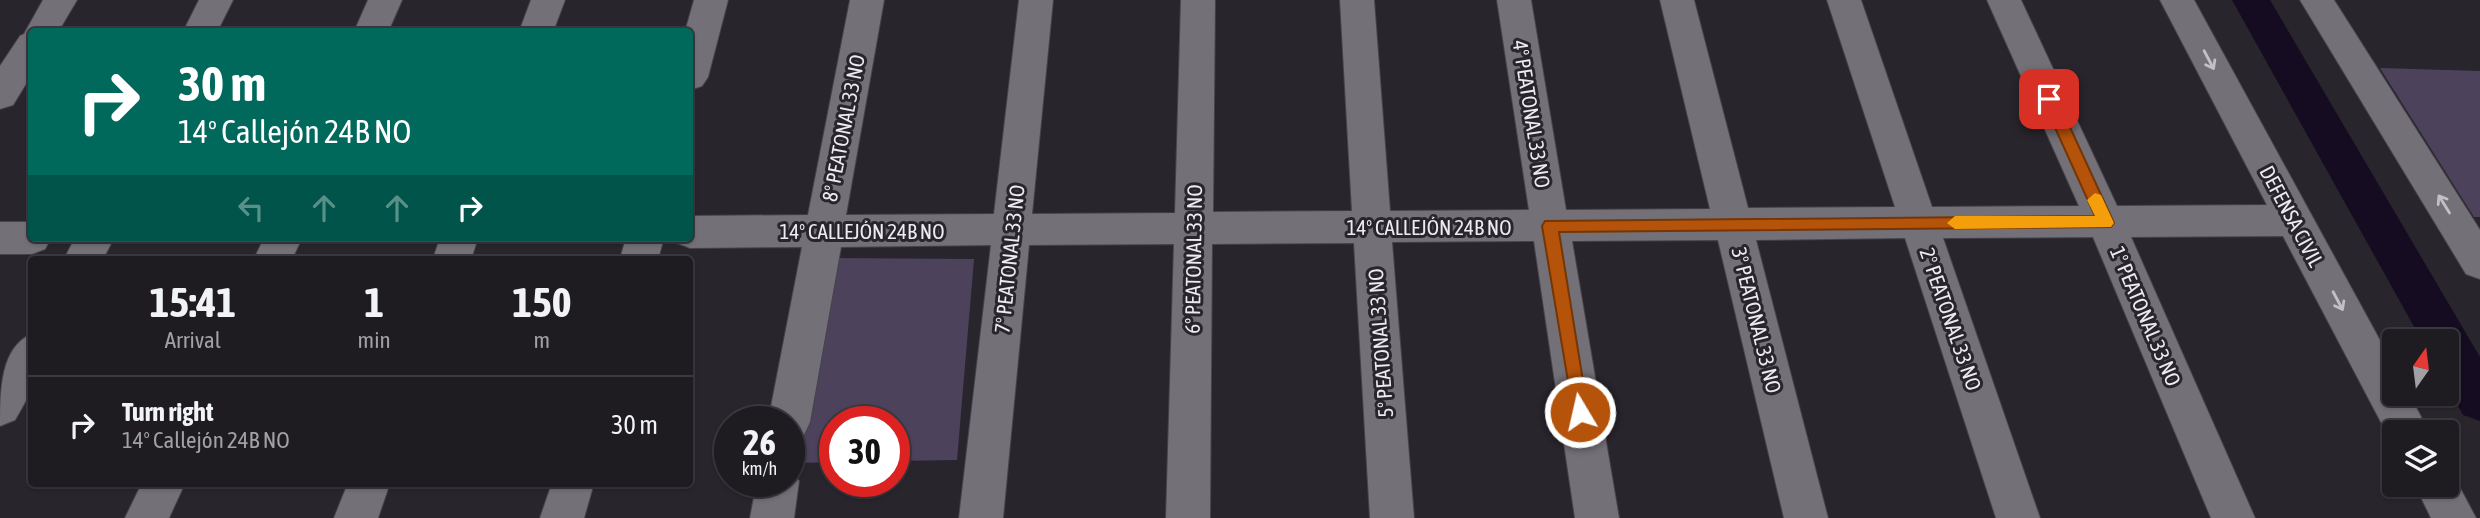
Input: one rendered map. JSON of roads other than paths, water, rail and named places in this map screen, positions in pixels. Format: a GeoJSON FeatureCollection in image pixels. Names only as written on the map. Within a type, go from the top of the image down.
{"type":"FeatureCollection","features":[{"type":"Feature","properties":{"kind":"street"},"geometry":{"type":"LineString","coordinates":[[42,28],[60,0]]}},
{"type":"Feature","properties":{"kind":"street"},"geometry":{"type":"LineString","coordinates":[[202,28],[216,0]]}},
{"type":"Feature","properties":{"kind":"street"},"geometry":{"type":"LineString","coordinates":[[373,28],[385,0]]}},
{"type":"Feature","properties":{"kind":"street"},"geometry":{"type":"LineString","coordinates":[[538,28],[548,0]]}},
{"type":"Feature","properties":{"kind":"street"},"geometry":{"type":"LineString","coordinates":[[693,65],[710,0]]}},
{"type":"Feature","properties":{"kind":"street","name":"8° PEATONAL 33 NO"},"geometry":{"type":"LineString","coordinates":[[792,406],[867,0]]}},
{"type":"Feature","properties":{"kind":"street","name":"7° PEATONAL 33 NO"},"geometry":{"type":"LineString","coordinates":[[981,518],[1036,0]]}},
{"type":"Feature","properties":{"kind":"street","name":"6° PEATONAL 33 NO"},"geometry":{"type":"LineString","coordinates":[[1188,518],[1198,0]]}},
{"type":"Feature","properties":{"kind":"street","name":"5° PEATONAL 33 NO"},"geometry":{"type":"LineString","coordinates":[[1357,0],[1392,518]]}},
{"type":"Feature","properties":{"kind":"street","name":"4° PEATONAL 33 NO"},"geometry":{"type":"LineString","coordinates":[[1514,0],[1597,518]]}},
{"type":"Feature","properties":{"kind":"street","name":"3° PEATONAL 33 NO"},"geometry":{"type":"LineString","coordinates":[[1678,0],[1806,518]]}},
{"type":"Feature","properties":{"kind":"street","name":"2° PEATONAL 33 NO"},"geometry":{"type":"LineString","coordinates":[[1844,0],[2018,518]]}},
{"type":"Feature","properties":{"kind":"street","name":"1° PEATONAL 33 NO"},"geometry":{"type":"LineString","coordinates":[[2004,0],[2106,223],[2233,518]]}},
{"type":"Feature","properties":{"kind":"street","name":"DEFENSA CIVIL"},"geometry":{"type":"LineString","coordinates":[[2177,0],[2402,420]]}},
{"type":"Feature","properties":{"kind":"street"},"geometry":{"type":"LineString","coordinates":[[2317,0],[2480,262]]}},
{"type":"Feature","properties":{"kind":"street"},"geometry":{"type":"LineString","coordinates":[[0,95],[28,51]]}},
{"type":"Feature","properties":{"kind":"street","name":"14° CALLEJÓN 24B NO"},"geometry":{"type":"LineString","coordinates":[[693,232],[2294,220]]}},
{"type":"Feature","properties":{"kind":"street"},"geometry":{"type":"LineString","coordinates":[[0,238],[28,238]]}},
{"type":"Feature","properties":{"kind":"street"},"geometry":{"type":"LineString","coordinates":[[0,407],[28,358]]}},
{"type":"Feature","properties":{"kind":"street"},"geometry":{"type":"LineString","coordinates":[[147,518],[162,487]]}},
{"type":"Feature","properties":{"kind":"street"},"geometry":{"type":"LineString","coordinates":[[356,518],[368,487]]}},
{"type":"Feature","properties":{"kind":"street"},"geometry":{"type":"LineString","coordinates":[[562,518],[572,487]]}},
{"type":"Feature","properties":{"kind":"street"},"geometry":{"type":"LineString","coordinates":[[772,518],[775,497]]}},
{"type":"Feature","properties":{"kind":"street"},"geometry":{"type":"LineString","coordinates":[[2443,497],[2454,518]]}},
{"type":"Feature","properties":{"kind":"waterway"},"geometry":{"type":"LineString","coordinates":[[2251,0],[2480,400]]}}]}
